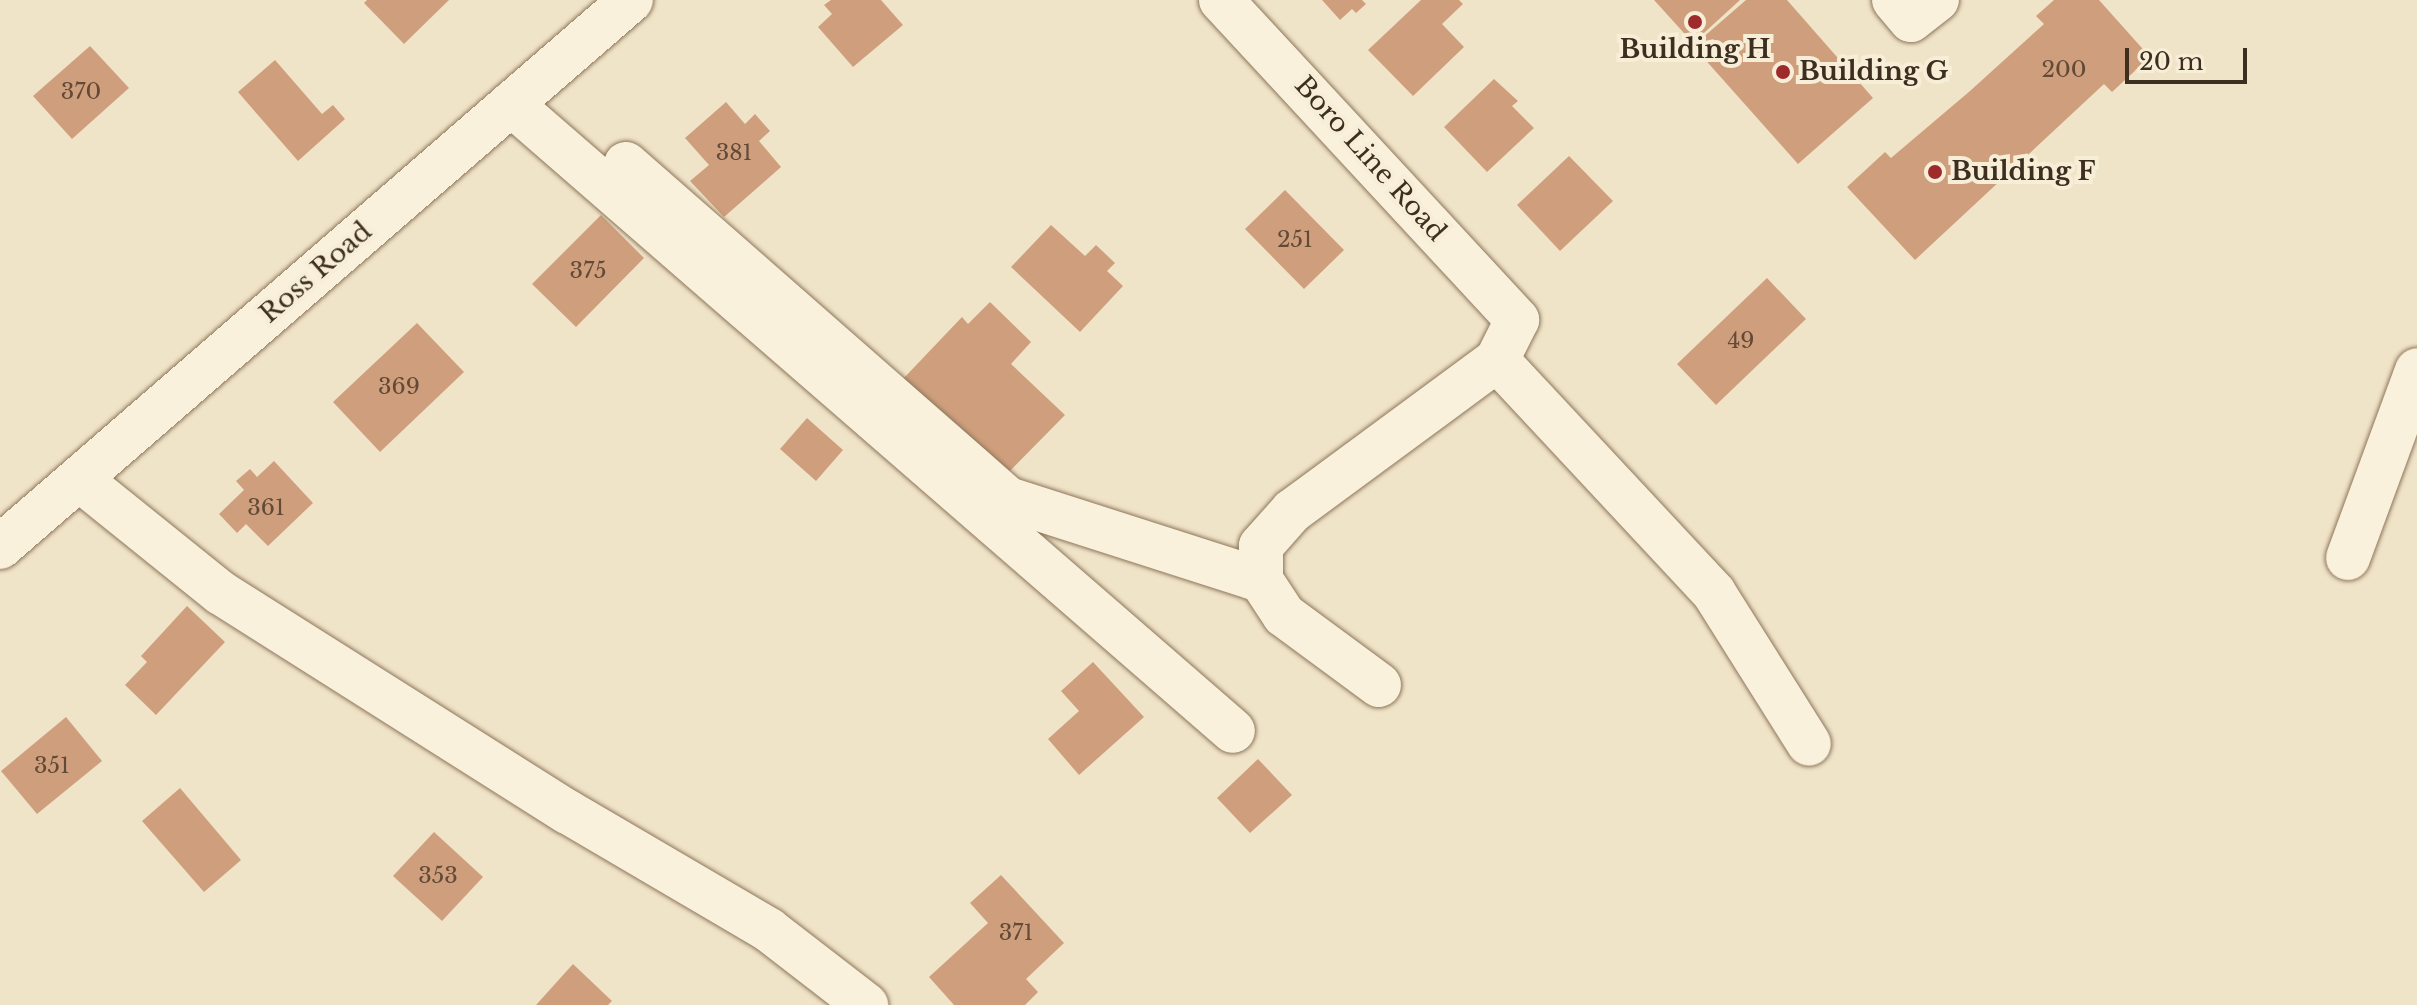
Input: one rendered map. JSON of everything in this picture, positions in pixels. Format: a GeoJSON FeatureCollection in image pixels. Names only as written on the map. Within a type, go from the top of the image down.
{"type":"FeatureCollection","features":[{"type":"Feature","properties":{"kind":"street","name":"Ross Road"},"geometry":{"type":"LineString","coordinates":[[0,547],[631,0]]}},
{"type":"Feature","properties":{"kind":"street","name":"Boro Line Road"},"geometry":{"type":"LineString","coordinates":[[1221,0],[1517,320],[1497,360]]}},
{"type":"Feature","properties":{"kind":"street"},"geometry":{"type":"LineString","coordinates":[[1894,0],[1911,20],[1937,0]]}},
{"type":"Feature","properties":{"kind":"street"},"geometry":{"type":"LineString","coordinates":[[522,95],[709,233],[1008,499],[1261,580]]}},
{"type":"Feature","properties":{"kind":"street"},"geometry":{"type":"LineString","coordinates":[[522,95],[1233,731]]}},
{"type":"Feature","properties":{"kind":"street"},"geometry":{"type":"LineString","coordinates":[[1379,685],[1284,615],[1261,580],[1261,546],[1292,511],[1497,360],[1714,593],[1809,744]]}},
{"type":"Feature","properties":{"kind":"street"},"geometry":{"type":"LineString","coordinates":[[2348,558],[2417,370]]}},
{"type":"Feature","properties":{"kind":"street"},"geometry":{"type":"LineString","coordinates":[[79,479],[221,593],[568,812],[769,930],[866,1005]]}},
{"type":"Feature","properties":{"kind":"building"},"geometry":{"type":"Polygon","coordinates":[[[367,0],[449,0],[404,44],[364,3],[367,0]]]}},
{"type":"Feature","properties":{"kind":"building"},"geometry":{"type":"Polygon","coordinates":[[[831,0],[881,0],[903,25],[853,67],[818,27],[832,14],[824,5],[831,0]]]}},
{"type":"Feature","properties":{"kind":"building"},"geometry":{"type":"Polygon","coordinates":[[[1322,0],[1362,0],[1366,4],[1356,13],[1352,9],[1340,20],[1322,0]]]}},
{"type":"Feature","properties":{"kind":"building"},"geometry":{"type":"Polygon","coordinates":[[[1421,0],[1459,0],[1463,4],[1442,24],[1464,47],[1413,96],[1368,50],[1421,0]]]}},
{"type":"Feature","properties":{"kind":"building","name":"Building H"},"geometry":{"type":"Polygon","coordinates":[[[1654,0],[1740,0],[1693,43],[1654,0]]]}},
{"type":"Feature","properties":{"kind":"building","name":"Building G"},"geometry":{"type":"Polygon","coordinates":[[[1746,0],[1787,0],[1873,98],[1798,164],[1693,46],[1746,0]]]}},
{"type":"Feature","properties":{"kind":"building"},"geometry":{"type":"Polygon","coordinates":[[[2054,0],[2099,0],[2150,57],[2112,92],[2104,84],[1915,260],[1847,187],[1885,152],[1891,158],[1970,91],[2044,24],[2036,16],[2054,0]]]}},
{"type":"Feature","properties":{"kind":"building"},"geometry":{"type":"Polygon","coordinates":[[[90,46],[129,88],[72,139],[33,96],[90,46]]]}},
{"type":"Feature","properties":{"kind":"building"},"geometry":{"type":"Polygon","coordinates":[[[275,60],[322,114],[333,105],[345,119],[298,161],[238,92],[275,60]]]}},
{"type":"Feature","properties":{"kind":"building"},"geometry":{"type":"Polygon","coordinates":[[[1494,79],[1518,101],[1512,106],[1534,128],[1487,172],[1444,127],[1494,79]]]}},
{"type":"Feature","properties":{"kind":"building"},"geometry":{"type":"Polygon","coordinates":[[[726,102],[745,124],[755,114],[770,131],[759,141],[781,167],[724,217],[690,181],[709,165],[685,138],[726,102]]]}},
{"type":"Feature","properties":{"kind":"building"},"geometry":{"type":"Polygon","coordinates":[[[1569,156],[1613,201],[1560,251],[1517,205],[1569,156]]]}},
{"type":"Feature","properties":{"kind":"building"},"geometry":{"type":"Polygon","coordinates":[[[1285,190],[1344,250],[1304,289],[1245,229],[1285,190]]]}},
{"type":"Feature","properties":{"kind":"building"},"geometry":{"type":"Polygon","coordinates":[[[601,215],[644,258],[576,327],[532,284],[601,215]]]}},
{"type":"Feature","properties":{"kind":"building"},"geometry":{"type":"Polygon","coordinates":[[[1051,225],[1085,256],[1096,245],[1115,263],[1107,271],[1123,286],[1080,332],[1011,267],[1051,225]]]}},
{"type":"Feature","properties":{"kind":"building"},"geometry":{"type":"Polygon","coordinates":[[[1767,278],[1806,319],[1716,405],[1677,364],[1767,278]]]}},
{"type":"Feature","properties":{"kind":"building"},"geometry":{"type":"Polygon","coordinates":[[[990,302],[1031,342],[1011,364],[1065,415],[1004,477],[902,380],[962,317],[968,324],[990,302]]]}},
{"type":"Feature","properties":{"kind":"building"},"geometry":{"type":"Polygon","coordinates":[[[417,323],[464,372],[380,452],[333,402],[417,323]]]}},
{"type":"Feature","properties":{"kind":"building"},"geometry":{"type":"Polygon","coordinates":[[[807,418],[843,450],[816,481],[780,449],[807,418]]]}},
{"type":"Feature","properties":{"kind":"building"},"geometry":{"type":"Polygon","coordinates":[[[274,461],[313,503],[268,546],[246,524],[237,533],[219,514],[244,490],[236,481],[250,469],[257,477],[274,461]]]}},
{"type":"Feature","properties":{"kind":"building"},"geometry":{"type":"Polygon","coordinates":[[[187,606],[225,642],[156,715],[125,685],[147,662],[141,656],[187,606]]]}},
{"type":"Feature","properties":{"kind":"building"},"geometry":{"type":"Polygon","coordinates":[[[1093,662],[1144,717],[1079,775],[1048,739],[1079,711],[1061,691],[1093,662]]]}},
{"type":"Feature","properties":{"kind":"building"},"geometry":{"type":"Polygon","coordinates":[[[66,717],[102,761],[37,814],[1,771],[66,717]]]}},
{"type":"Feature","properties":{"kind":"building"},"geometry":{"type":"Polygon","coordinates":[[[1258,759],[1292,795],[1250,833],[1217,798],[1258,759]]]}},
{"type":"Feature","properties":{"kind":"building"},"geometry":{"type":"Polygon","coordinates":[[[180,788],[241,860],[204,892],[142,821],[180,788]]]}},
{"type":"Feature","properties":{"kind":"building"},"geometry":{"type":"Polygon","coordinates":[[[434,832],[483,877],[442,921],[393,876],[434,832]]]}},
{"type":"Feature","properties":{"kind":"building"},"geometry":{"type":"Polygon","coordinates":[[[1001,875],[1064,943],[1026,979],[1038,992],[1025,1005],[954,1005],[929,977],[988,923],[970,903],[1001,875]]]}},
{"type":"Feature","properties":{"kind":"building"},"geometry":{"type":"Polygon","coordinates":[[[573,964],[612,1001],[608,1005],[536,1005],[573,964]]]}},
{"type":"Feature","properties":{"kind":"place","name":"Building H"},"geometry":{"type":"Point","coordinates":[1695,22]}},
{"type":"Feature","properties":{"kind":"place","name":"Building G"},"geometry":{"type":"Point","coordinates":[1783,72]}},
{"type":"Feature","properties":{"kind":"place","name":"Building F"},"geometry":{"type":"Point","coordinates":[1935,172]}}]}
